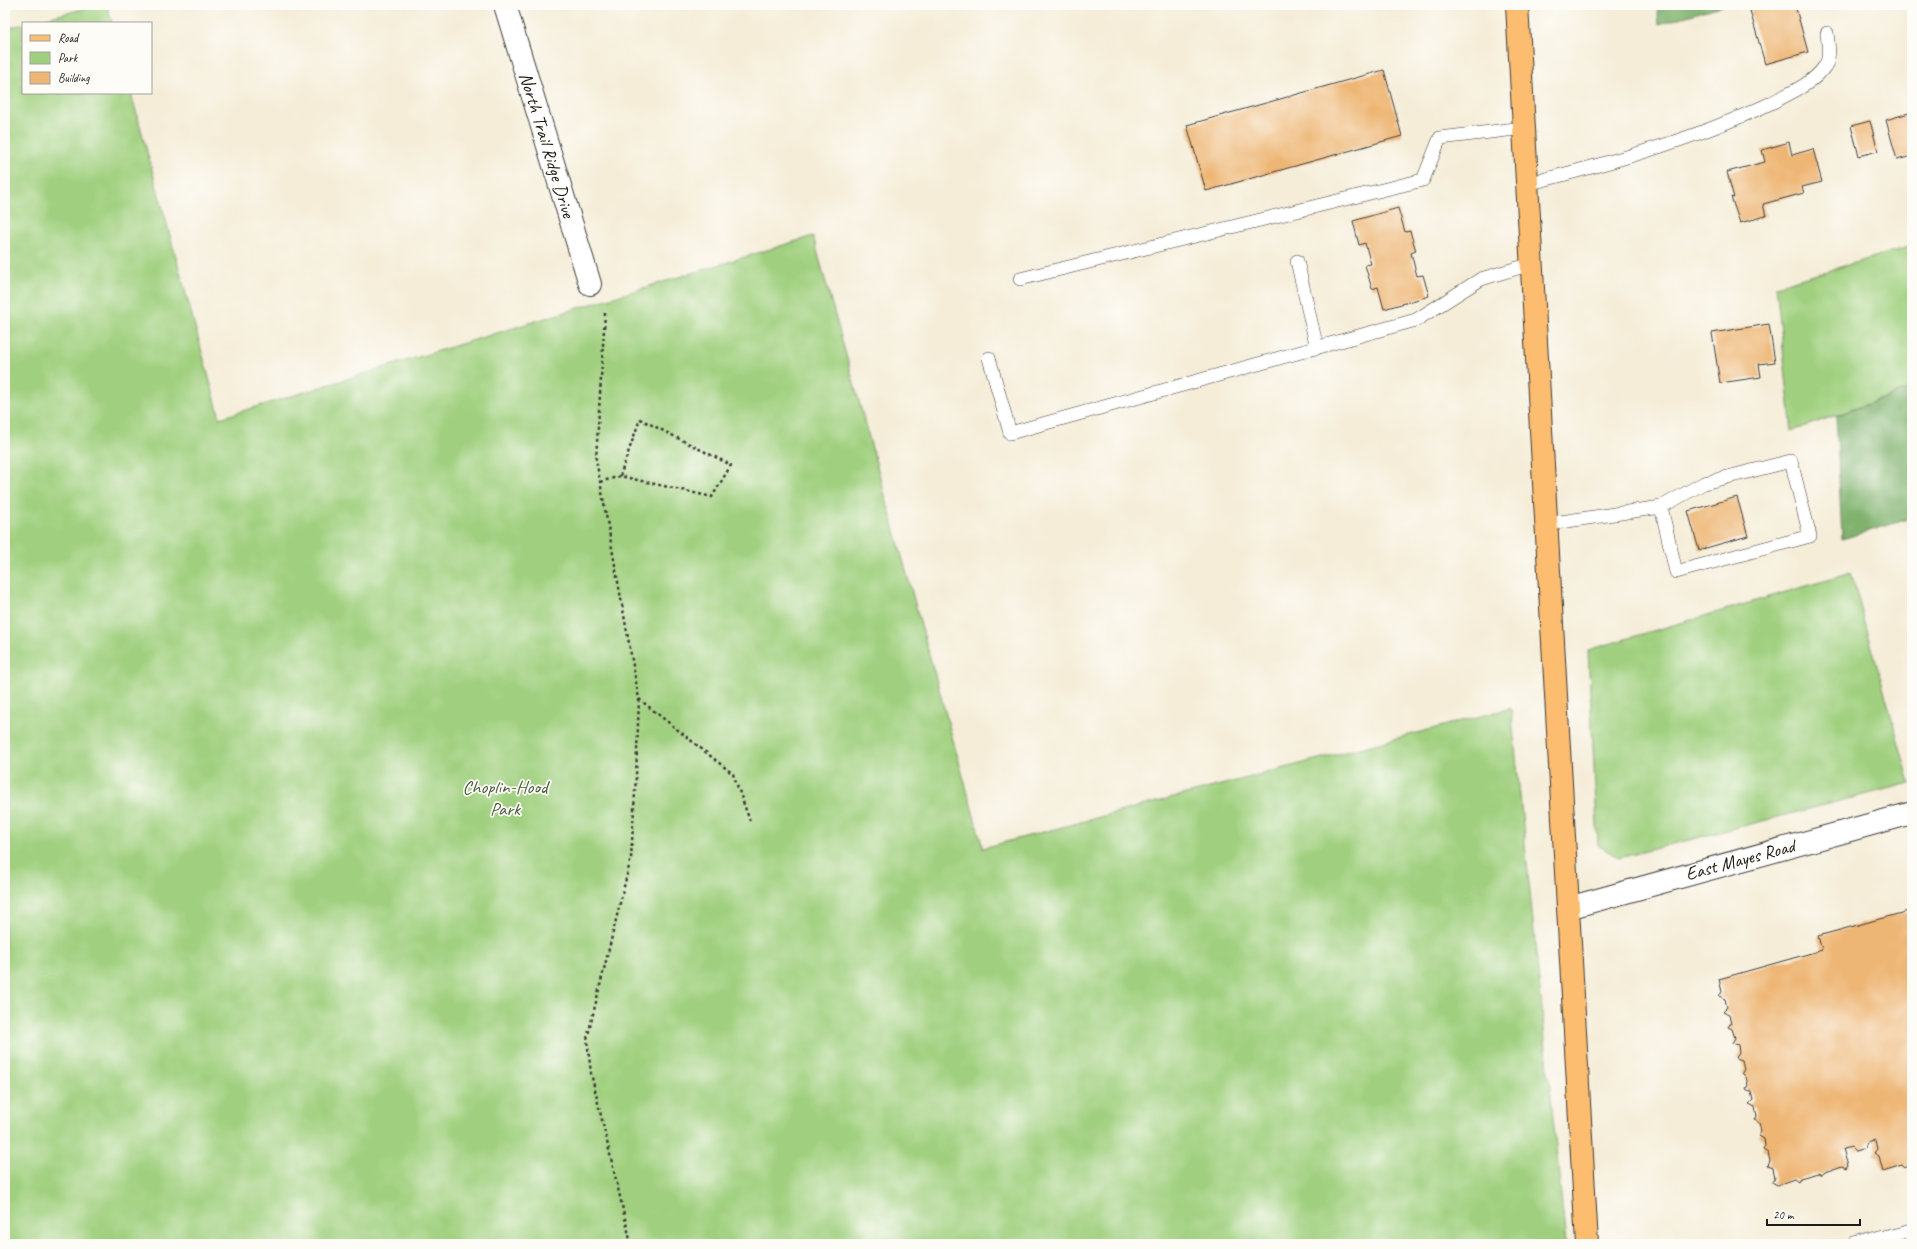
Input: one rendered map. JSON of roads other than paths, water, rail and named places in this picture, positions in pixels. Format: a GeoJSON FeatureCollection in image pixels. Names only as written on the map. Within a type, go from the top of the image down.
{"type":"FeatureCollection","features":[{"type":"Feature","properties":{"kind":"main road"},"geometry":{"type":"LineString","coordinates":[[1517,5],[1547,524],[1558,758],[1568,908],[1570,984],[1587,1244]]}},
{"type":"Feature","properties":{"kind":"street","name":"North Trail Ridge Drive"},"geometry":{"type":"LineString","coordinates":[[505,5],[590,284]]}},
{"type":"Feature","properties":{"kind":"street","name":"East Mayes Road"},"geometry":{"type":"LineString","coordinates":[[1568,908],[1912,813]]}},
{"type":"Feature","properties":{"kind":"lane"},"geometry":{"type":"LineString","coordinates":[[1527,184],[1593,168],[1692,136],[1751,112],[1791,93],[1812,80],[1826,65],[1828,50],[1827,33]]}},
{"type":"Feature","properties":{"kind":"lane"},"geometry":{"type":"LineString","coordinates":[[1020,279],[1423,180],[1440,138],[1524,128]]}},
{"type":"Feature","properties":{"kind":"lane"},"geometry":{"type":"LineString","coordinates":[[1297,261],[1317,348]]}},
{"type":"Feature","properties":{"kind":"lane"},"geometry":{"type":"LineString","coordinates":[[989,358],[1010,433],[1416,320],[1481,279],[1531,264]]}},
{"type":"Feature","properties":{"kind":"lane"},"geometry":{"type":"LineString","coordinates":[[1547,524],[1661,506],[1704,482],[1791,461],[1810,536],[1676,572],[1661,506]]}},
{"type":"Feature","properties":{"kind":"lane"},"geometry":{"type":"LineString","coordinates":[[1854,1244],[1912,1229]]}},
{"type":"Feature","properties":{"kind":"park label","name":"Choplin-Hood Park"},"geometry":{"type":"Point","coordinates":[505,798]}}]}
